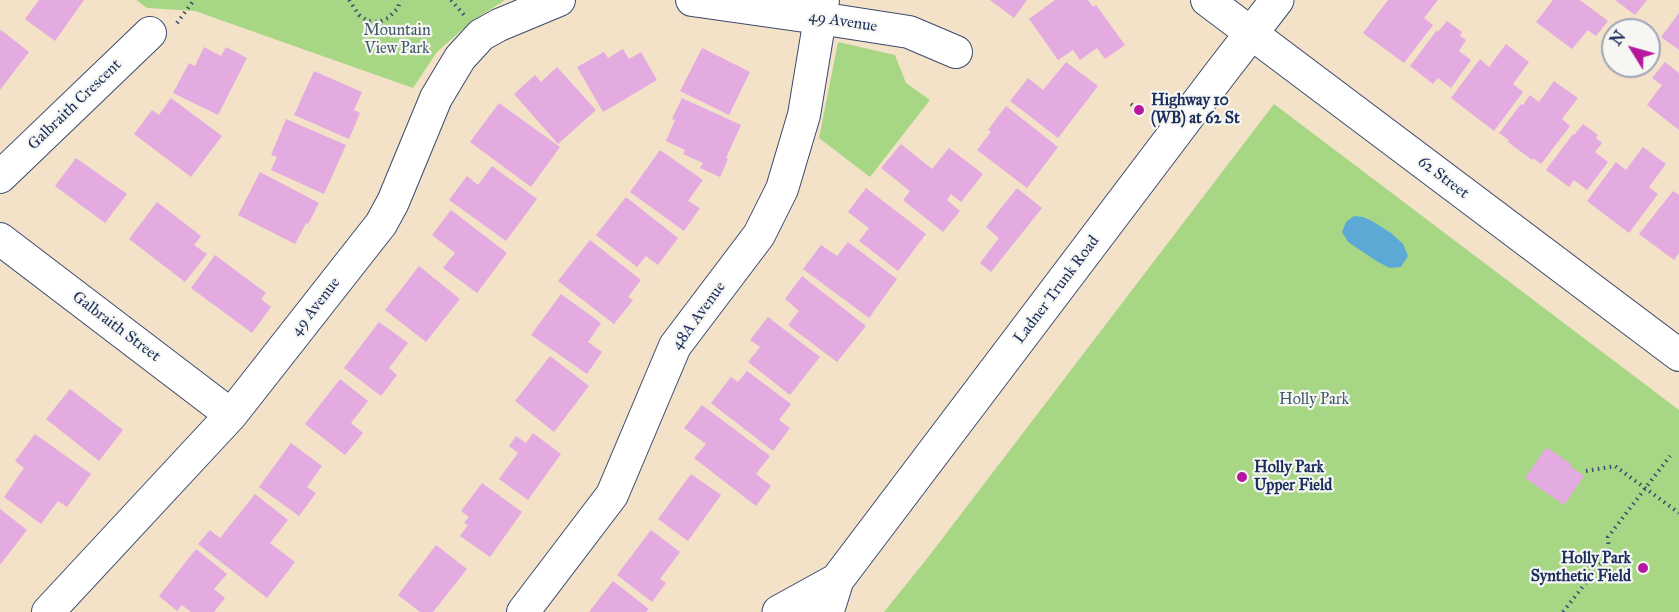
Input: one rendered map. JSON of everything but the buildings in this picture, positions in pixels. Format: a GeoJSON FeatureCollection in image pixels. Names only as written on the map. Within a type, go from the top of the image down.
{"type":"FeatureCollection","features":[{"type":"Feature","properties":{"kind":"main road","name":"Ladner Trunk Road"},"geometry":{"type":"LineString","coordinates":[[827,612],[837,580],[1277,0]]}},
{"type":"Feature","properties":{"kind":"main road","name":"Ladner Trunk Road"},"geometry":{"type":"LineString","coordinates":[[779,612],[837,580]]}},
{"type":"Feature","properties":{"kind":"street","name":"49 Avenue"},"geometry":{"type":"LineString","coordinates":[[48,612],[231,415],[381,224],[393,202],[436,98],[460,58],[482,35],[490,30],[559,0]]}},
{"type":"Feature","properties":{"kind":"street","name":"49 Avenue"},"geometry":{"type":"LineString","coordinates":[[692,0],[821,9],[909,32],[956,52]]}},
{"type":"Feature","properties":{"kind":"street","name":"62 Street"},"geometry":{"type":"LineString","coordinates":[[1207,0],[1679,355]]}},
{"type":"Feature","properties":{"kind":"street","name":"48A Avenue"},"geometry":{"type":"LineString","coordinates":[[523,612],[612,495],[675,346],[759,235],[782,189],[804,115],[821,9]]}},
{"type":"Feature","properties":{"kind":"street","name":"Galbraith Crescent"},"geometry":{"type":"LineString","coordinates":[[0,177],[150,33]]}},
{"type":"Feature","properties":{"kind":"street","name":"Galbraith Street"},"geometry":{"type":"LineString","coordinates":[[0,238],[231,415]]}},
{"type":"Feature","properties":{"kind":"path"},"geometry":{"type":"LineString","coordinates":[[349,0],[359,15],[368,21],[379,22],[388,18],[398,8],[400,0]]}},
{"type":"Feature","properties":{"kind":"path"},"geometry":{"type":"LineString","coordinates":[[1131,104],[1139,110]]}},
{"type":"Feature","properties":{"kind":"path"},"geometry":{"type":"LineString","coordinates":[[1563,612],[1609,554],[1608,537],[1670,456]]}},
{"type":"Feature","properties":{"kind":"path"},"geometry":{"type":"LineString","coordinates":[[1586,471],[1615,466],[1679,513]]}},
{"type":"Feature","properties":{"kind":"green space","name":"Mountain View Park"},"geometry":{"type":"Polygon","coordinates":[[[136,0],[505,0],[472,21],[437,52],[413,88],[195,11],[147,8],[136,0]]]}},
{"type":"Feature","properties":{"kind":"green space"},"geometry":{"type":"Polygon","coordinates":[[[838,42],[895,55],[906,83],[930,100],[870,177],[819,138],[838,42]]]}},
{"type":"Feature","properties":{"kind":"green space","name":"Holly Park"},"geometry":{"type":"Polygon","coordinates":[[[1274,104],[1679,410],[1679,612],[884,612],[1274,104]]]}},
{"type":"Feature","properties":{"kind":"water"},"geometry":{"type":"Polygon","coordinates":[[[1354,216],[1372,221],[1403,244],[1408,256],[1401,267],[1390,268],[1348,242],[1342,232],[1346,222],[1354,216]]]}},
{"type":"Feature","properties":{"kind":"place","name":"Highway 10 (WB) at 62 St"},"geometry":{"type":"Point","coordinates":[1139,110]}},
{"type":"Feature","properties":{"kind":"place","name":"Holly Park Upper Field"},"geometry":{"type":"Point","coordinates":[1242,477]}},
{"type":"Feature","properties":{"kind":"place","name":"Holly Park Synthetic Field"},"geometry":{"type":"Point","coordinates":[1643,568]}}]}
